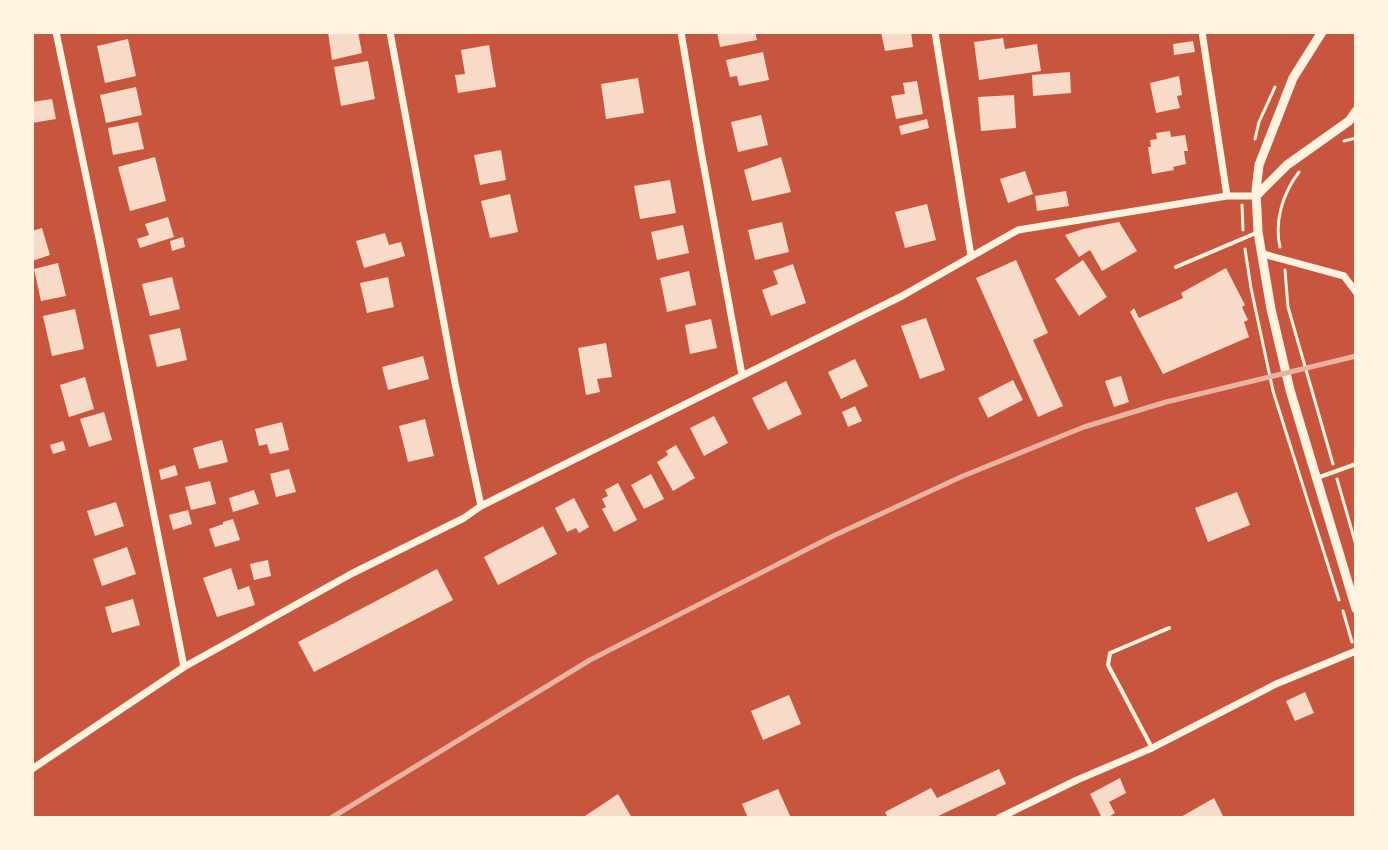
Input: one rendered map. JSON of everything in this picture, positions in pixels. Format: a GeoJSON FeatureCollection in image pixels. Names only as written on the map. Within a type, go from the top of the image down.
{"type":"FeatureCollection","features":[{"type":"Feature","properties":{"kind":"street"},"geometry":{"type":"LineString","coordinates":[[56,32],[184,667]]}},
{"type":"Feature","properties":{"kind":"street"},"geometry":{"type":"LineString","coordinates":[[390,32],[481,506]]}},
{"type":"Feature","properties":{"kind":"street"},"geometry":{"type":"LineString","coordinates":[[681,32],[742,375]]}},
{"type":"Feature","properties":{"kind":"street"},"geometry":{"type":"LineString","coordinates":[[935,32],[971,256]]}},
{"type":"Feature","properties":{"kind":"street"},"geometry":{"type":"LineString","coordinates":[[1202,32],[1227,196]]}},
{"type":"Feature","properties":{"kind":"street"},"geometry":{"type":"LineString","coordinates":[[1322,32],[1293,78],[1259,165],[1256,196],[1258,232],[1271,309],[1288,381],[1356,609]]}},
{"type":"Feature","properties":{"kind":"street"},"geometry":{"type":"LineString","coordinates":[[32,769],[184,667],[351,574],[902,296],[1018,230],[1227,196],[1256,196],[1287,165],[1349,121],[1356,111]]}},
{"type":"Feature","properties":{"kind":"street"},"geometry":{"type":"LineString","coordinates":[[1263,254],[1344,276],[1356,292]]}},
{"type":"Feature","properties":{"kind":"street"},"geometry":{"type":"LineString","coordinates":[[999,818],[1152,748],[1276,684],[1356,651]]}},
{"type":"Feature","properties":{"kind":"lane"},"geometry":{"type":"LineString","coordinates":[[1176,267],[1258,232]]}},
{"type":"Feature","properties":{"kind":"lane"},"geometry":{"type":"LineString","coordinates":[[1316,478],[1356,464]]}},
{"type":"Feature","properties":{"kind":"lane"},"geometry":{"type":"LineString","coordinates":[[1152,748],[1108,665],[1108,659],[1110,653],[1169,628]]}},
{"type":"Feature","properties":{"kind":"path"},"geometry":{"type":"LineString","coordinates":[[1334,144],[1356,138]]}},
{"type":"Feature","properties":{"kind":"path"},"geometry":{"type":"LineString","coordinates":[[1305,165],[1283,199],[1279,243],[1284,258],[1288,307],[1356,545]]}},
{"type":"Feature","properties":{"kind":"building"},"geometry":{"type":"Polygon","coordinates":[[[328,32],[358,32],[362,53],[332,60],[328,32]]]}},
{"type":"Feature","properties":{"kind":"building"},"geometry":{"type":"Polygon","coordinates":[[[717,32],[755,32],[757,40],[720,47],[717,32]]]}},
{"type":"Feature","properties":{"kind":"building"},"geometry":{"type":"Polygon","coordinates":[[[881,32],[911,32],[913,47],[885,51],[881,32]]]}},
{"type":"Feature","properties":{"kind":"building"},"geometry":{"type":"Polygon","coordinates":[[[1003,38],[1005,49],[1037,44],[1041,71],[979,80],[974,42],[1003,38]]]}},
{"type":"Feature","properties":{"kind":"building"},"geometry":{"type":"Polygon","coordinates":[[[128,39],[136,76],[105,83],[97,46],[128,39]]]}},
{"type":"Feature","properties":{"kind":"building"},"geometry":{"type":"Polygon","coordinates":[[[1193,41],[1195,52],[1174,55],[1173,44],[1193,41]]]}},
{"type":"Feature","properties":{"kind":"building"},"geometry":{"type":"Polygon","coordinates":[[[489,45],[496,87],[458,93],[455,75],[465,74],[461,50],[489,45]]]}},
{"type":"Feature","properties":{"kind":"building"},"geometry":{"type":"Polygon","coordinates":[[[763,52],[769,80],[739,86],[737,76],[730,77],[726,60],[763,52]]]}},
{"type":"Feature","properties":{"kind":"building"},"geometry":{"type":"Polygon","coordinates":[[[368,61],[375,99],[341,106],[334,67],[368,61]]]}},
{"type":"Feature","properties":{"kind":"building"},"geometry":{"type":"Polygon","coordinates":[[[1070,72],[1071,93],[1033,96],[1032,75],[1070,72]]]}},
{"type":"Feature","properties":{"kind":"building"},"geometry":{"type":"Polygon","coordinates":[[[1179,76],[1182,95],[1177,96],[1180,108],[1156,113],[1150,83],[1179,76]]]}},
{"type":"Feature","properties":{"kind":"building"},"geometry":{"type":"Polygon","coordinates":[[[638,78],[644,113],[606,119],[601,84],[638,78]]]}},
{"type":"Feature","properties":{"kind":"building"},"geometry":{"type":"Polygon","coordinates":[[[917,81],[923,114],[896,119],[891,96],[905,94],[903,83],[917,81]]]}},
{"type":"Feature","properties":{"kind":"building"},"geometry":{"type":"Polygon","coordinates":[[[136,87],[142,115],[106,123],[100,95],[136,87]]]}},
{"type":"Feature","properties":{"kind":"building"},"geometry":{"type":"Polygon","coordinates":[[[1014,95],[1016,128],[981,131],[978,97],[1014,95]]]}},
{"type":"Feature","properties":{"kind":"building"},"geometry":{"type":"Polygon","coordinates":[[[52,99],[56,119],[32,123],[32,102],[52,99]]]}},
{"type":"Feature","properties":{"kind":"building"},"geometry":{"type":"Polygon","coordinates":[[[761,115],[768,145],[738,152],[731,122],[761,115]]]}},
{"type":"Feature","properties":{"kind":"building"},"geometry":{"type":"Polygon","coordinates":[[[927,119],[929,128],[901,135],[899,126],[927,119]]]}},
{"type":"Feature","properties":{"kind":"building"},"geometry":{"type":"Polygon","coordinates":[[[138,122],[144,149],[113,155],[108,128],[138,122]]]}},
{"type":"Feature","properties":{"kind":"building"},"geometry":{"type":"Polygon","coordinates":[[[1170,131],[1171,137],[1185,135],[1188,151],[1184,151],[1186,164],[1152,174],[1148,147],[1151,147],[1150,140],[1157,139],[1156,133],[1170,131]]]}},
{"type":"Feature","properties":{"kind":"building"},"geometry":{"type":"Polygon","coordinates":[[[501,150],[506,180],[480,185],[474,155],[501,150]]]}},
{"type":"Feature","properties":{"kind":"building"},"geometry":{"type":"Polygon","coordinates":[[[155,157],[166,201],[130,211],[118,167],[155,157]]]}},
{"type":"Feature","properties":{"kind":"building"},"geometry":{"type":"Polygon","coordinates":[[[781,157],[791,192],[752,201],[744,170],[781,157]]]}},
{"type":"Feature","properties":{"kind":"building"},"geometry":{"type":"Polygon","coordinates":[[[1025,171],[1033,194],[1008,203],[1000,179],[1025,171]]]}},
{"type":"Feature","properties":{"kind":"building"},"geometry":{"type":"Polygon","coordinates":[[[670,180],[676,213],[640,219],[634,186],[670,180]]]}},
{"type":"Feature","properties":{"kind":"building"},"geometry":{"type":"Polygon","coordinates":[[[1066,191],[1069,206],[1037,211],[1035,196],[1066,191]]]}},
{"type":"Feature","properties":{"kind":"building"},"geometry":{"type":"Polygon","coordinates":[[[510,194],[518,232],[490,238],[481,201],[510,194]]]}},
{"type":"Feature","properties":{"kind":"building"},"geometry":{"type":"Polygon","coordinates":[[[927,204],[936,240],[905,248],[895,212],[927,204]]]}},
{"type":"Feature","properties":{"kind":"building"},"geometry":{"type":"Polygon","coordinates":[[[168,217],[174,237],[140,248],[137,239],[149,235],[145,224],[168,217]]]}},
{"type":"Feature","properties":{"kind":"building"},"geometry":{"type":"Polygon","coordinates":[[[782,222],[789,252],[755,260],[748,230],[782,222]]]}},
{"type":"Feature","properties":{"kind":"building"},"geometry":{"type":"Polygon","coordinates":[[[1119,222],[1137,251],[1102,271],[1090,250],[1079,257],[1065,235],[1083,229],[1119,222]]]}},
{"type":"Feature","properties":{"kind":"building"},"geometry":{"type":"Polygon","coordinates":[[[683,225],[689,253],[657,260],[651,232],[683,225]]]}},
{"type":"Feature","properties":{"kind":"building"},"geometry":{"type":"Polygon","coordinates":[[[42,228],[50,255],[32,261],[32,231],[42,228]]]}},
{"type":"Feature","properties":{"kind":"building"},"geometry":{"type":"Polygon","coordinates":[[[385,233],[389,245],[401,242],[405,256],[364,268],[356,241],[385,233]]]}},
{"type":"Feature","properties":{"kind":"building"},"geometry":{"type":"Polygon","coordinates":[[[183,237],[185,247],[172,251],[170,241],[183,237]]]}},
{"type":"Feature","properties":{"kind":"building"},"geometry":{"type":"Polygon","coordinates":[[[1016,260],[1048,333],[1033,340],[1063,406],[1038,417],[976,278],[1016,260]]]}},
{"type":"Feature","properties":{"kind":"building"},"geometry":{"type":"Polygon","coordinates":[[[1083,260],[1107,297],[1079,316],[1055,279],[1083,260]]]}},
{"type":"Feature","properties":{"kind":"building"},"geometry":{"type":"Polygon","coordinates":[[[58,263],[66,296],[41,301],[34,269],[58,263]]]}},
{"type":"Feature","properties":{"kind":"building"},"geometry":{"type":"Polygon","coordinates":[[[793,264],[806,303],[771,316],[762,290],[778,284],[773,271],[793,264]]]}},
{"type":"Feature","properties":{"kind":"building"},"geometry":{"type":"Polygon","coordinates":[[[1226,268],[1245,305],[1242,307],[1248,320],[1244,322],[1249,337],[1163,374],[1130,312],[1134,308],[1139,318],[1183,298],[1181,293],[1226,268]]]}},
{"type":"Feature","properties":{"kind":"building"},"geometry":{"type":"Polygon","coordinates":[[[689,271],[696,305],[667,312],[660,278],[689,271]]]}},
{"type":"Feature","properties":{"kind":"building"},"geometry":{"type":"Polygon","coordinates":[[[172,277],[180,309],[150,316],[142,284],[172,277]]]}},
{"type":"Feature","properties":{"kind":"building"},"geometry":{"type":"Polygon","coordinates":[[[388,277],[394,307],[367,313],[360,283],[388,277]]]}},
{"type":"Feature","properties":{"kind":"building"},"geometry":{"type":"Polygon","coordinates":[[[75,309],[84,349],[52,356],[43,316],[75,309]]]}},
{"type":"Feature","properties":{"kind":"building"},"geometry":{"type":"Polygon","coordinates":[[[926,318],[945,370],[920,379],[901,326],[926,318]]]}},
{"type":"Feature","properties":{"kind":"building"},"geometry":{"type":"Polygon","coordinates":[[[711,319],[717,348],[690,354],[685,325],[711,319]]]}},
{"type":"Feature","properties":{"kind":"building"},"geometry":{"type":"Polygon","coordinates":[[[180,328],[187,360],[157,367],[149,335],[180,328]]]}},
{"type":"Feature","properties":{"kind":"building"},"geometry":{"type":"Polygon","coordinates":[[[606,343],[612,377],[597,379],[600,392],[586,395],[578,348],[606,343]]]}},
{"type":"Feature","properties":{"kind":"building"},"geometry":{"type":"Polygon","coordinates":[[[423,356],[429,379],[388,390],[382,367],[423,356]]]}},
{"type":"Feature","properties":{"kind":"building"},"geometry":{"type":"Polygon","coordinates":[[[855,359],[868,386],[841,399],[828,372],[855,359]]]}},
{"type":"Feature","properties":{"kind":"building"},"geometry":{"type":"Polygon","coordinates":[[[1121,376],[1129,402],[1114,407],[1105,381],[1121,376]]]}},
{"type":"Feature","properties":{"kind":"building"},"geometry":{"type":"Polygon","coordinates":[[[85,377],[94,409],[69,417],[60,385],[85,377]]]}},
{"type":"Feature","properties":{"kind":"building"},"geometry":{"type":"Polygon","coordinates":[[[1013,380],[1023,400],[988,418],[978,398],[1013,380]]]}},
{"type":"Feature","properties":{"kind":"building"},"geometry":{"type":"Polygon","coordinates":[[[786,381],[802,414],[768,430],[752,398],[786,381]]]}},
{"type":"Feature","properties":{"kind":"building"},"geometry":{"type":"Polygon","coordinates":[[[855,406],[862,421],[848,427],[842,412],[855,406]]]}},
{"type":"Feature","properties":{"kind":"building"},"geometry":{"type":"Polygon","coordinates":[[[104,412],[112,440],[89,447],[80,419],[104,412]]]}},
{"type":"Feature","properties":{"kind":"building"},"geometry":{"type":"Polygon","coordinates":[[[714,416],[728,443],[704,456],[690,428],[714,416]]]}},
{"type":"Feature","properties":{"kind":"building"},"geometry":{"type":"Polygon","coordinates":[[[425,419],[434,456],[408,462],[399,426],[425,419]]]}},
{"type":"Feature","properties":{"kind":"building"},"geometry":{"type":"Polygon","coordinates":[[[282,422],[289,450],[270,454],[267,444],[259,446],[255,429],[282,422]]]}},
{"type":"Feature","properties":{"kind":"building"},"geometry":{"type":"Polygon","coordinates":[[[222,440],[228,462],[199,469],[193,448],[222,440]]]}},
{"type":"Feature","properties":{"kind":"building"},"geometry":{"type":"Polygon","coordinates":[[[63,441],[66,450],[53,454],[50,445],[63,441]]]}},
{"type":"Feature","properties":{"kind":"building"},"geometry":{"type":"Polygon","coordinates":[[[676,445],[695,478],[673,491],[657,462],[676,445]]]}},
{"type":"Feature","properties":{"kind":"building"},"geometry":{"type":"Polygon","coordinates":[[[175,465],[178,475],[161,480],[159,470],[175,465]]]}},
{"type":"Feature","properties":{"kind":"building"},"geometry":{"type":"Polygon","coordinates":[[[289,469],[296,492],[276,497],[270,474],[289,469]]]}},
{"type":"Feature","properties":{"kind":"building"},"geometry":{"type":"Polygon","coordinates":[[[651,474],[664,499],[644,509],[631,485],[651,474]]]}},
{"type":"Feature","properties":{"kind":"building"},"geometry":{"type":"Polygon","coordinates":[[[210,481],[216,504],[191,510],[185,487],[210,481]]]}},
{"type":"Feature","properties":{"kind":"building"},"geometry":{"type":"Polygon","coordinates":[[[618,483],[637,520],[614,532],[602,509],[606,507],[602,499],[608,496],[605,490],[618,483]]]}},
{"type":"Feature","properties":{"kind":"building"},"geometry":{"type":"Polygon","coordinates":[[[254,490],[259,504],[233,512],[229,498],[254,490]]]}},
{"type":"Feature","properties":{"kind":"building"},"geometry":{"type":"Polygon","coordinates":[[[1237,492],[1250,525],[1208,542],[1195,508],[1237,492]]]}},
{"type":"Feature","properties":{"kind":"building"},"geometry":{"type":"Polygon","coordinates":[[[574,498],[589,527],[579,533],[576,528],[567,532],[555,508],[574,498]]]}},
{"type":"Feature","properties":{"kind":"building"},"geometry":{"type":"Polygon","coordinates":[[[116,502],[124,526],[95,536],[87,511],[116,502]]]}},
{"type":"Feature","properties":{"kind":"building"},"geometry":{"type":"Polygon","coordinates":[[[188,510],[192,524],[173,530],[169,515],[188,510]]]}},
{"type":"Feature","properties":{"kind":"building"},"geometry":{"type":"Polygon","coordinates":[[[233,519],[240,540],[215,547],[209,529],[233,519]]]}},
{"type":"Feature","properties":{"kind":"building"},"geometry":{"type":"Polygon","coordinates":[[[543,526],[557,554],[498,585],[484,557],[543,526]]]}},
{"type":"Feature","properties":{"kind":"building"},"geometry":{"type":"Polygon","coordinates":[[[127,547],[136,574],[102,586],[93,559],[127,547]]]}},
{"type":"Feature","properties":{"kind":"building"},"geometry":{"type":"Polygon","coordinates":[[[268,560],[271,576],[254,580],[250,564],[268,560]]]}},
{"type":"Feature","properties":{"kind":"building"},"geometry":{"type":"Polygon","coordinates":[[[231,568],[238,590],[249,586],[255,605],[217,617],[203,578],[231,568]]]}},
{"type":"Feature","properties":{"kind":"building"},"geometry":{"type":"Polygon","coordinates":[[[437,569],[453,600],[314,672],[298,642],[437,569]]]}},
{"type":"Feature","properties":{"kind":"building"},"geometry":{"type":"Polygon","coordinates":[[[133,599],[140,625],[112,633],[105,607],[133,599]]]}},
{"type":"Feature","properties":{"kind":"building"},"geometry":{"type":"Polygon","coordinates":[[[1305,692],[1314,713],[1295,721],[1286,701],[1305,692]]]}},
{"type":"Feature","properties":{"kind":"building"},"geometry":{"type":"Polygon","coordinates":[[[789,695],[801,724],[763,740],[751,711],[789,695]]]}},
{"type":"Feature","properties":{"kind":"building"},"geometry":{"type":"Polygon","coordinates":[[[999,769],[1006,784],[934,818],[888,818],[885,812],[931,788],[937,798],[999,769]]]}},
{"type":"Feature","properties":{"kind":"building"},"geometry":{"type":"Polygon","coordinates":[[[1120,778],[1126,793],[1109,802],[1115,813],[1102,818],[1090,794],[1120,778]]]}},
{"type":"Feature","properties":{"kind":"building"},"geometry":{"type":"Polygon","coordinates":[[[778,789],[791,818],[748,818],[742,804],[778,789]]]}},
{"type":"Feature","properties":{"kind":"building"},"geometry":{"type":"Polygon","coordinates":[[[618,794],[632,818],[582,818],[618,794]]]}},
{"type":"Feature","properties":{"kind":"building"},"geometry":{"type":"Polygon","coordinates":[[[1214,798],[1224,818],[1179,818],[1214,798]]]}},
{"type":"Feature","properties":{"kind":"railway"},"geometry":{"type":"LineString","coordinates":[[331,818],[590,660],[833,536],[963,476],[1084,427],[1166,402],[1356,356]]}}]}
